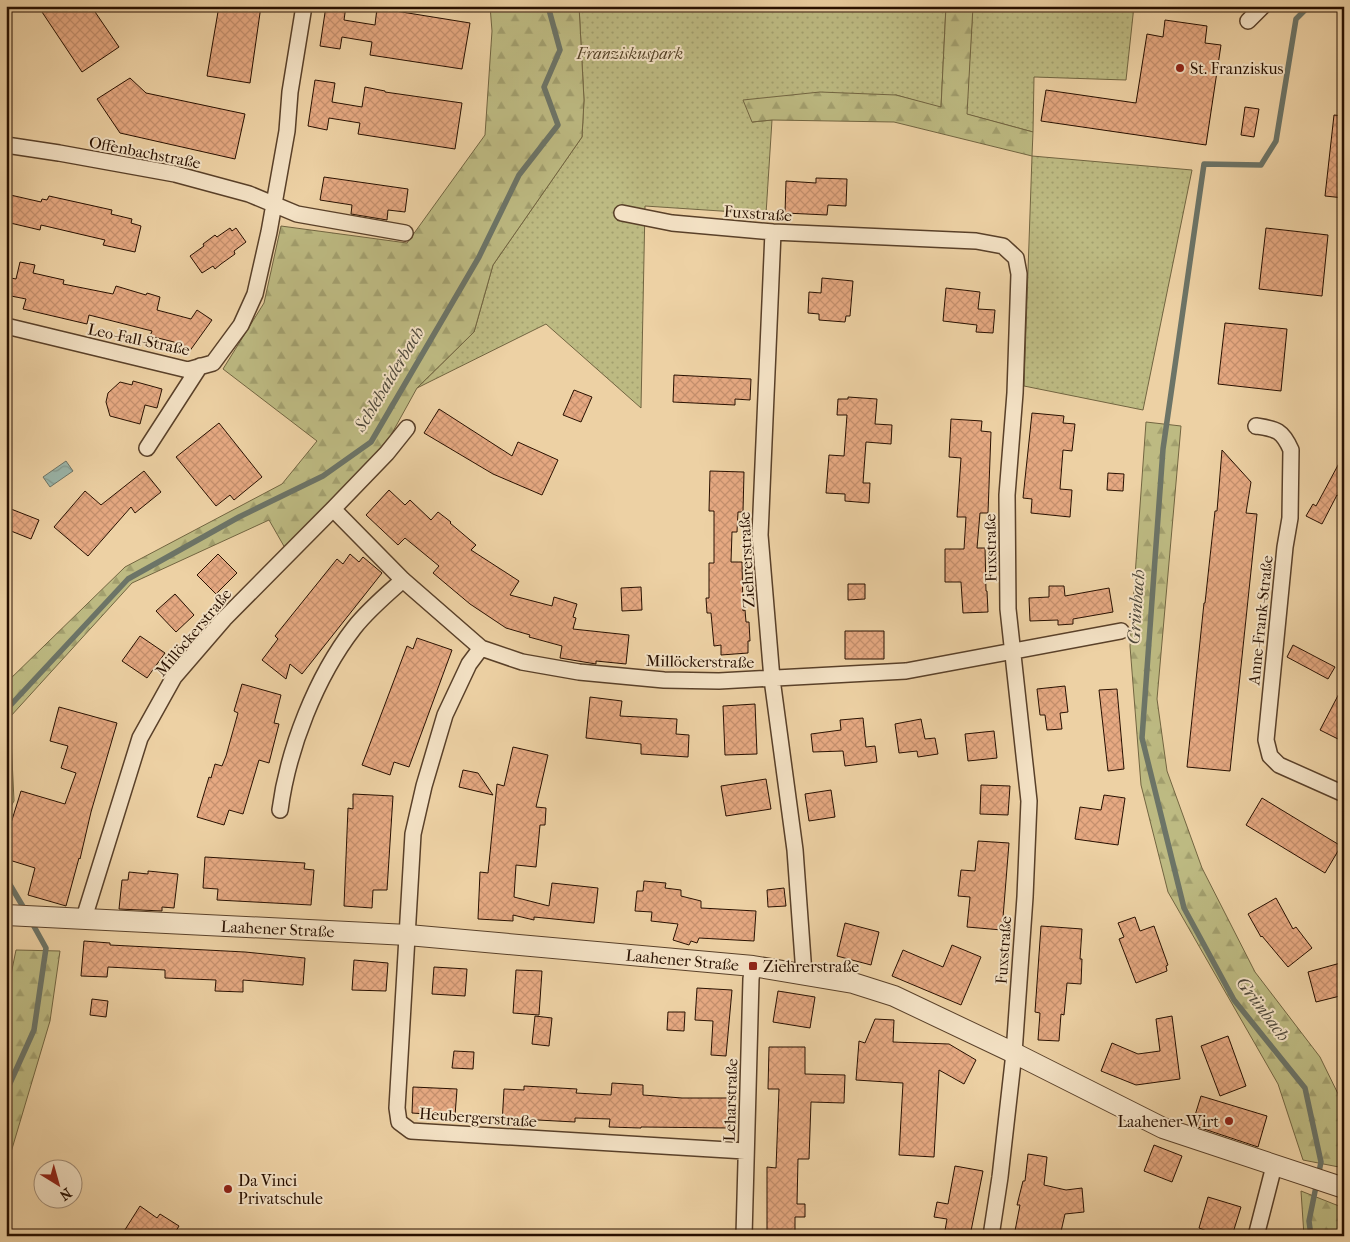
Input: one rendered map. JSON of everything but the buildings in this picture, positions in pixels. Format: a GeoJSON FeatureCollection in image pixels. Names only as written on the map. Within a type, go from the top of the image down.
{"type":"FeatureCollection","features":[{"type":"Feature","properties":{"kind":"street","name":"Leo-Fall-Straße"},"geometry":{"type":"LineString","coordinates":[[6,326],[188,370],[212,363],[240,325],[255,294],[274,204],[304,6]]}},
{"type":"Feature","properties":{"kind":"street"},"geometry":{"type":"LineString","coordinates":[[1248,21],[1263,6]]}},
{"type":"Feature","properties":{"kind":"street","name":"Offenbachstraße"},"geometry":{"type":"LineString","coordinates":[[6,145],[175,174],[249,194],[274,204]]}},
{"type":"Feature","properties":{"kind":"street"},"geometry":{"type":"LineString","coordinates":[[274,204],[297,214],[404,233]]}},
{"type":"Feature","properties":{"kind":"street","name":"Fuxstraße"},"geometry":{"type":"LineString","coordinates":[[622,213],[672,223],[773,232],[976,241],[1003,246],[1016,258],[1019,274],[1015,393],[1007,496],[1008,609],[1029,801],[1025,897],[1014,1053],[1000,1177],[991,1236]]}},
{"type":"Feature","properties":{"kind":"street","name":"Ziehrerstraße"},"geometry":{"type":"LineString","coordinates":[[773,232],[760,535],[772,679],[795,850],[804,974]]}},
{"type":"Feature","properties":{"kind":"street"},"geometry":{"type":"LineString","coordinates":[[147,448],[200,366]]}},
{"type":"Feature","properties":{"kind":"street","name":"Anne-Frank-Straße"},"geometry":{"type":"LineString","coordinates":[[1256,426],[1276,430],[1287,440],[1291,450],[1290,518],[1285,547],[1266,740],[1270,756],[1279,765],[1344,794]]}},
{"type":"Feature","properties":{"kind":"street","name":"Millöckerstraße"},"geometry":{"type":"LineString","coordinates":[[84,918],[140,738],[174,677],[224,619],[387,453],[407,428]]}},
{"type":"Feature","properties":{"kind":"street","name":"Millöckerstraße"},"geometry":{"type":"LineString","coordinates":[[333,509],[403,580],[481,648],[522,662],[579,672],[664,680],[719,682],[906,671],[1121,631]]}},
{"type":"Feature","properties":{"kind":"street"},"geometry":{"type":"LineString","coordinates":[[280,810],[283,783],[305,716],[328,668],[354,628],[377,602],[403,580]]}},
{"type":"Feature","properties":{"kind":"street","name":"Heubergerstraße"},"geometry":{"type":"LineString","coordinates":[[481,648],[469,664],[445,715],[424,786],[413,834],[397,1108],[399,1122],[411,1131],[745,1151]]}},
{"type":"Feature","properties":{"kind":"street","name":"Laahener Straße"},"geometry":{"type":"LineString","coordinates":[[9,915],[408,935],[753,966],[853,983],[894,996],[1014,1053],[1163,1128],[1327,1183]]}},
{"type":"Feature","properties":{"kind":"street","name":"Leharstraße"},"geometry":{"type":"LineString","coordinates":[[744,1236],[745,1151],[753,966]]}},
{"type":"Feature","properties":{"kind":"street"},"geometry":{"type":"LineString","coordinates":[[1256,1236],[1274,1166]]}},
{"type":"Feature","properties":{"kind":"green space"},"geometry":{"type":"Polygon","coordinates":[[[490,6],[579,6],[584,100],[582,137],[493,265],[474,332],[417,388],[391,435],[330,508],[285,548],[269,520],[132,583],[10,717],[14,801],[6,815],[6,683],[125,567],[282,484],[317,441],[223,369],[264,303],[281,226],[407,243],[485,135],[492,31],[490,6]]]}},
{"type":"Feature","properties":{"kind":"green space","name":"Franziskuspark"},"geometry":{"type":"Polygon","coordinates":[[[579,6],[946,6],[941,108],[896,95],[752,122],[772,120],[766,214],[645,206],[641,408],[546,324],[417,388],[474,332],[493,265],[582,137],[584,100],[579,6]]]}},
{"type":"Feature","properties":{"kind":"green space"},"geometry":{"type":"Polygon","coordinates":[[[946,6],[973,6],[967,114],[1033,132],[1032,156],[894,122],[772,120],[752,122],[743,100],[820,92],[896,95],[941,107],[946,6]]]}},
{"type":"Feature","properties":{"kind":"green space"},"geometry":{"type":"Polygon","coordinates":[[[973,6],[1134,6],[1126,80],[1034,77],[1033,132],[966,114],[973,6]]]}},
{"type":"Feature","properties":{"kind":"green space"},"geometry":{"type":"Polygon","coordinates":[[[1032,156],[1192,170],[1143,410],[1024,386],[1032,156]]]}},
{"type":"Feature","properties":{"kind":"green space"},"geometry":{"type":"Polygon","coordinates":[[[1146,422],[1181,426],[1157,699],[1167,771],[1202,868],[1255,972],[1320,1057],[1344,1106],[1344,1168],[1303,1160],[1278,1084],[1168,892],[1141,785],[1130,646],[1146,422]]]}},
{"type":"Feature","properties":{"kind":"green space"},"geometry":{"type":"Polygon","coordinates":[[[16,950],[60,951],[50,1021],[6,1169],[6,999],[16,950]]]}},
{"type":"Feature","properties":{"kind":"green space"},"geometry":{"type":"Polygon","coordinates":[[[1301,1191],[1344,1208],[1344,1236],[1304,1236],[1301,1191]]]}},
{"type":"Feature","properties":{"kind":"water"},"geometry":{"type":"Polygon","coordinates":[[[66,461],[73,471],[50,487],[43,477],[66,461]]]}},
{"type":"Feature","properties":{"kind":"waterway","name":"Schlehaiderbach"},"geometry":{"type":"LineString","coordinates":[[6,710],[128,579],[239,517],[323,476],[371,442],[479,257],[519,175],[558,125],[544,87],[560,50],[548,6]]}},
{"type":"Feature","properties":{"kind":"waterway","name":"Grünbach"},"geometry":{"type":"LineString","coordinates":[[1309,6],[1296,19],[1276,141],[1261,165],[1204,164],[1163,449],[1142,738],[1184,908],[1234,1000],[1305,1088],[1321,1162],[1309,1221],[1311,1236]]}},
{"type":"Feature","properties":{"kind":"waterway","name":"Schlehaiderbach"},"geometry":{"type":"LineString","coordinates":[[6,878],[25,910]]}},
{"type":"Feature","properties":{"kind":"waterway","name":"Schlehaiderbach"},"geometry":{"type":"LineString","coordinates":[[6,1092],[34,1030],[46,948],[31,921]]}},
{"type":"Feature","properties":{"kind":"place","name":"St. Franziskus"},"geometry":{"type":"Point","coordinates":[1180,68]}},
{"type":"Feature","properties":{"kind":"place","name":"Ziehrerstraße"},"geometry":{"type":"Point","coordinates":[753,966]}},
{"type":"Feature","properties":{"kind":"place","name":"Laahener Wirt"},"geometry":{"type":"Point","coordinates":[1229,1121]}},
{"type":"Feature","properties":{"kind":"place","name":"Da Vinci Privatschule"},"geometry":{"type":"Point","coordinates":[228,1189]}}]}
